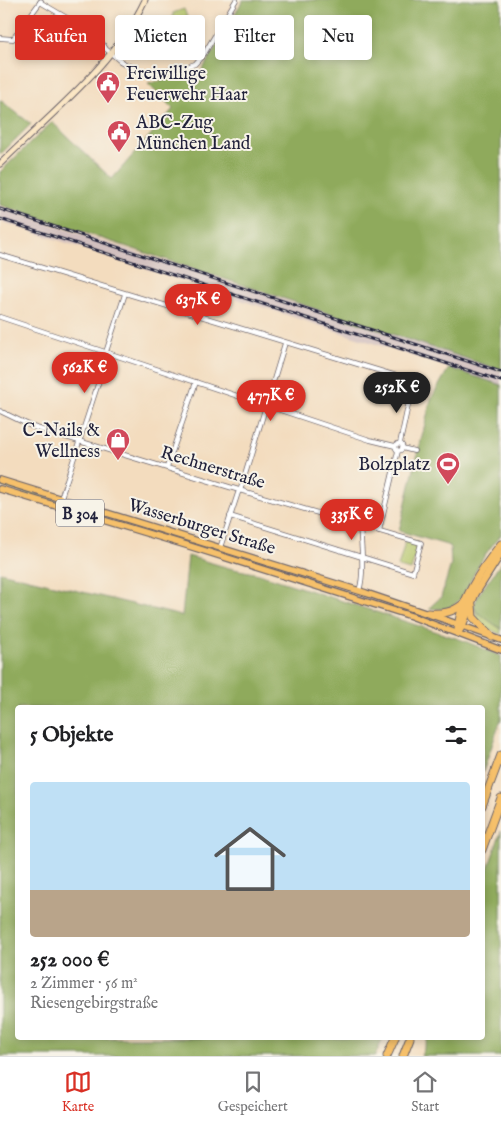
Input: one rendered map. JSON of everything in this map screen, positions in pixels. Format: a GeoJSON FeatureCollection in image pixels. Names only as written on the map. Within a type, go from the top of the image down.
{"type":"FeatureCollection","features":[{"type":"Feature","properties":{"kind":"highway"},"geometry":{"type":"LineString","coordinates":[[458,632],[482,570],[501,544]]}},
{"type":"Feature","properties":{"kind":"highway"},"geometry":{"type":"LineString","coordinates":[[428,613],[444,614],[455,611],[469,602],[501,553]]}},
{"type":"Feature","properties":{"kind":"highway"},"geometry":{"type":"LineString","coordinates":[[469,602],[474,617],[492,637]]}},
{"type":"Feature","properties":{"kind":"highway"},"geometry":{"type":"LineString","coordinates":[[485,798],[501,755]]}},
{"type":"Feature","properties":{"kind":"highway"},"geometry":{"type":"LineString","coordinates":[[485,842],[501,798]]}},
{"type":"Feature","properties":{"kind":"highway"},"geometry":{"type":"LineString","coordinates":[[387,1056],[394,1040]]}},
{"type":"Feature","properties":{"kind":"highway"},"geometry":{"type":"LineString","coordinates":[[403,1056],[409,1040]]}},
{"type":"Feature","properties":{"kind":"main road"},"geometry":{"type":"LineString","coordinates":[[0,164],[90,77],[133,23],[145,0]]}},
{"type":"Feature","properties":{"kind":"main road","name":"Wasserburger Straße"},"geometry":{"type":"LineString","coordinates":[[0,480],[428,613]]}},
{"type":"Feature","properties":{"kind":"main road","name":"Wasserburger Straße"},"geometry":{"type":"LineString","coordinates":[[0,489],[218,555],[458,632]]}},
{"type":"Feature","properties":{"kind":"main road","name":"B 304"},"geometry":{"type":"LineString","coordinates":[[428,613],[501,640]]}},
{"type":"Feature","properties":{"kind":"main road","name":"B 304"},"geometry":{"type":"LineString","coordinates":[[458,632],[501,650]]}},
{"type":"Feature","properties":{"kind":"street"},"geometry":{"type":"LineString","coordinates":[[0,38],[13,39],[41,1],[94,34],[124,64],[142,73],[156,73],[190,66],[198,61],[236,0]]}},
{"type":"Feature","properties":{"kind":"street"},"geometry":{"type":"LineString","coordinates":[[0,255],[400,378],[412,385],[379,531]]}},
{"type":"Feature","properties":{"kind":"street"},"geometry":{"type":"LineString","coordinates":[[61,498],[125,294]]}},
{"type":"Feature","properties":{"kind":"street"},"geometry":{"type":"LineString","coordinates":[[0,317],[267,405],[414,451]]}},
{"type":"Feature","properties":{"kind":"street"},"geometry":{"type":"LineString","coordinates":[[218,555],[241,488],[285,343]]}},
{"type":"Feature","properties":{"kind":"street"},"geometry":{"type":"LineString","coordinates":[[167,468],[196,382]]}},
{"type":"Feature","properties":{"kind":"street","name":"Rechnerstraße"},"geometry":{"type":"LineString","coordinates":[[0,411],[33,427],[239,490],[420,542],[413,572],[362,556]]}},
{"type":"Feature","properties":{"kind":"street"},"geometry":{"type":"LineString","coordinates":[[230,516],[362,556]]}},
{"type":"Feature","properties":{"kind":"street"},"geometry":{"type":"LineString","coordinates":[[359,591],[361,586],[362,556],[360,525]]}},
{"type":"Feature","properties":{"kind":"shaded area"},"geometry":{"type":"Polygon","coordinates":[[[0,208],[501,370],[501,385],[0,221],[0,208]]]}},
{"type":"Feature","properties":{"kind":"green space"},"geometry":{"type":"Polygon","coordinates":[[[243,0],[501,0],[501,370],[0,205],[0,172],[52,122],[112,179],[173,109],[148,84],[201,72],[215,48],[215,60],[294,60],[294,15],[234,15],[243,0]]]}},
{"type":"Feature","properties":{"kind":"green space"},"geometry":{"type":"Polygon","coordinates":[[[184,9],[186,15],[173,15],[173,13],[184,9]]]}},
{"type":"Feature","properties":{"kind":"green space"},"geometry":{"type":"Polygon","coordinates":[[[0,100],[31,124],[0,155],[0,100]]]}},
{"type":"Feature","properties":{"kind":"green space"},"geometry":{"type":"Polygon","coordinates":[[[449,368],[501,385],[501,535],[489,549],[463,596],[453,605],[439,609],[429,608],[441,597],[451,564],[450,546],[399,531],[431,399],[449,368]]]}},
{"type":"Feature","properties":{"kind":"green space"},"geometry":{"type":"Polygon","coordinates":[[[0,483],[183,539],[0,486],[0,483]]]}},
{"type":"Feature","properties":{"kind":"green space"},"geometry":{"type":"Polygon","coordinates":[[[406,539],[419,543],[411,570],[398,567],[406,539]]]}},
{"type":"Feature","properties":{"kind":"green space"},"geometry":{"type":"Polygon","coordinates":[[[188,556],[229,568],[259,574],[462,640],[501,656],[501,719],[485,766],[485,705],[15,705],[15,1040],[382,1040],[375,1056],[0,1056],[0,572],[182,616],[188,556]]]}},
{"type":"Feature","properties":{"kind":"green space"},"geometry":{"type":"Polygon","coordinates":[[[501,563],[501,629],[477,612],[474,605],[479,594],[501,563]]]}},
{"type":"Feature","properties":{"kind":"green space"},"geometry":{"type":"Polygon","coordinates":[[[474,605],[477,612],[501,629],[501,634],[479,621],[474,605]]]}},
{"type":"Feature","properties":{"kind":"green space"},"geometry":{"type":"Polygon","coordinates":[[[501,831],[501,1056],[421,1056],[427,1040],[485,1040],[485,877],[501,831]]]}},
{"type":"Feature","properties":{"kind":"railway"},"geometry":{"type":"LineString","coordinates":[[0,209],[501,372]]}},
{"type":"Feature","properties":{"kind":"railway"},"geometry":{"type":"LineString","coordinates":[[0,219],[501,381]]}},
{"type":"Feature","properties":{"kind":"place","name":"Freiwillige Feuerwehr Haar"},"geometry":{"type":"Point","coordinates":[108,104]}},
{"type":"Feature","properties":{"kind":"place","name":"ABC-Zug München Land"},"geometry":{"type":"Point","coordinates":[119,153]}},
{"type":"Feature","properties":{"kind":"place","name":"C-Nails & Wellness"},"geometry":{"type":"Point","coordinates":[118,461]}},
{"type":"Feature","properties":{"kind":"place","name":"Bolzplatz"},"geometry":{"type":"Point","coordinates":[448,485]}}]}
